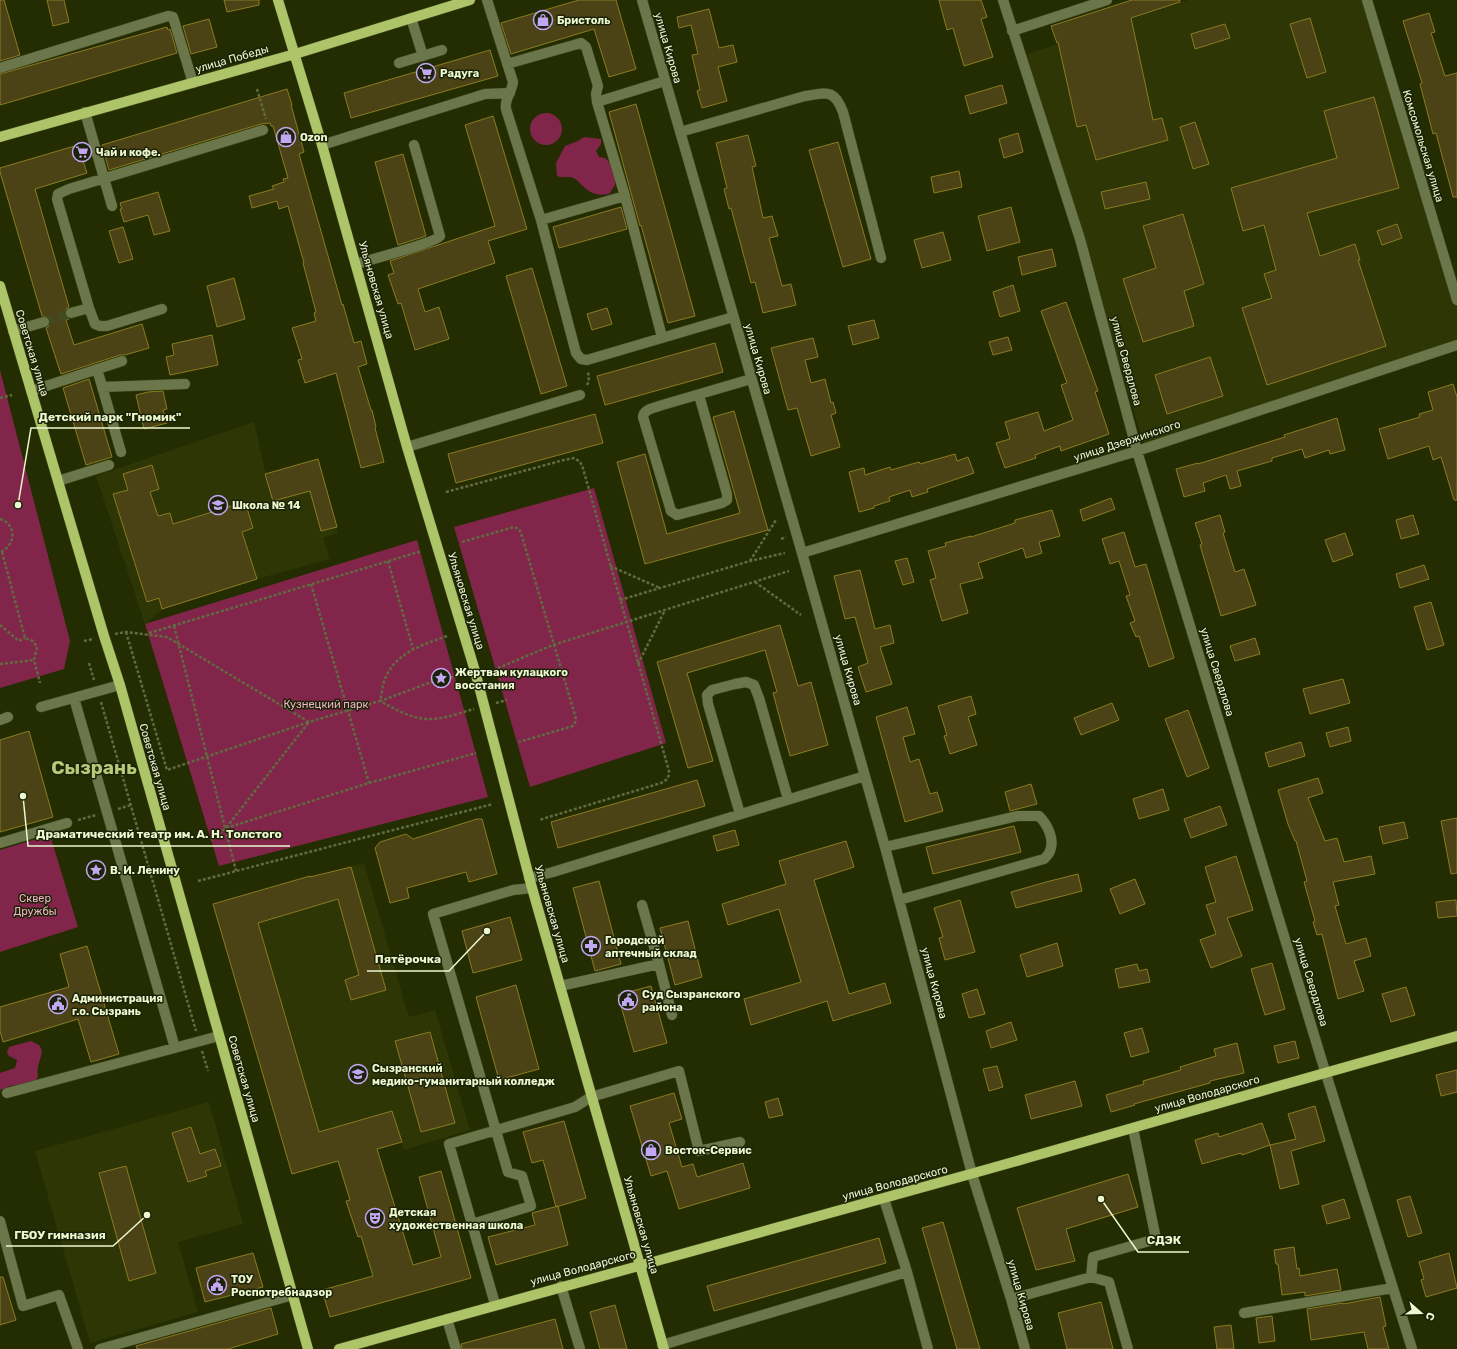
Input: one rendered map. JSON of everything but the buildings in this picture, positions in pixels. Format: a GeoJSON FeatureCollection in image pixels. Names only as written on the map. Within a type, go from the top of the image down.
{"type":"FeatureCollection","features":[{"type":"Feature","properties":{"kind":"main road","name":"Ульяновская улица"},"geometry":{"type":"LineString","coordinates":[[278,0],[322,145],[407,447],[475,671],[529,878],[663,1347]]}},
{"type":"Feature","properties":{"kind":"main road","name":"улица Победы"},"geometry":{"type":"LineString","coordinates":[[0,136],[295,54],[470,0]]}},
{"type":"Feature","properties":{"kind":"main road","name":"Советская улица"},"geometry":{"type":"LineString","coordinates":[[0,286],[104,636],[120,685],[308,1349]]}},
{"type":"Feature","properties":{"kind":"main road","name":"улица Володарского"},"geometry":{"type":"LineString","coordinates":[[339,1349],[495,1304],[972,1174],[1326,1072],[1457,1036]]}},
{"type":"Feature","properties":{"kind":"street"},"geometry":{"type":"LineString","coordinates":[[487,0],[513,82],[505,104],[506,108],[541,220],[576,353],[581,359],[587,360],[733,317]]}},
{"type":"Feature","properties":{"kind":"street","name":"улица Кирова"},"geometry":{"type":"LineString","coordinates":[[642,0],[865,776],[972,1174],[1025,1349]]}},
{"type":"Feature","properties":{"kind":"street","name":"улица Свердлова"},"geometry":{"type":"LineString","coordinates":[[1003,0],[1080,239],[1137,451],[1412,1349]]}},
{"type":"Feature","properties":{"kind":"street"},"geometry":{"type":"LineString","coordinates":[[1012,31],[1107,0]]}},
{"type":"Feature","properties":{"kind":"street","name":"Комсомольская улица"},"geometry":{"type":"LineString","coordinates":[[1367,0],[1457,300]]}},
{"type":"Feature","properties":{"kind":"street"},"geometry":{"type":"LineString","coordinates":[[0,68],[168,16],[173,17],[193,83]]}},
{"type":"Feature","properties":{"kind":"street"},"geometry":{"type":"LineString","coordinates":[[411,18],[423,56]]}},
{"type":"Feature","properties":{"kind":"street"},"geometry":{"type":"LineString","coordinates":[[507,64],[580,43],[586,47],[598,86],[596,94],[597,102],[625,196],[662,337]]}},
{"type":"Feature","properties":{"kind":"street"},"geometry":{"type":"LineString","coordinates":[[399,63],[442,50]]}},
{"type":"Feature","properties":{"kind":"street"},"geometry":{"type":"LineString","coordinates":[[597,102],[665,81]]}},
{"type":"Feature","properties":{"kind":"street"},"geometry":{"type":"LineString","coordinates":[[322,145],[485,94],[510,93]]}},
{"type":"Feature","properties":{"kind":"street"},"geometry":{"type":"LineString","coordinates":[[680,132],[805,96],[822,94],[834,96],[839,100],[843,112],[881,258]]}},
{"type":"Feature","properties":{"kind":"street"},"geometry":{"type":"LineString","coordinates":[[85,112],[112,206]]}},
{"type":"Feature","properties":{"kind":"street"},"geometry":{"type":"LineString","coordinates":[[162,309],[107,326],[95,324],[89,308],[58,199],[58,194],[60,192],[263,130]]}},
{"type":"Feature","properties":{"kind":"street"},"geometry":{"type":"LineString","coordinates":[[356,264],[427,243],[440,236],[414,145]]}},
{"type":"Feature","properties":{"kind":"street"},"geometry":{"type":"LineString","coordinates":[[541,220],[625,196]]}},
{"type":"Feature","properties":{"kind":"street"},"geometry":{"type":"LineString","coordinates":[[71,313],[89,308]]}},
{"type":"Feature","properties":{"kind":"street"},"geometry":{"type":"LineString","coordinates":[[13,331],[44,322]]}},
{"type":"Feature","properties":{"kind":"street","name":"улица Дзержинского"},"geometry":{"type":"LineString","coordinates":[[802,553],[1137,451],[1457,345]]}},
{"type":"Feature","properties":{"kind":"street"},"geometry":{"type":"LineString","coordinates":[[31,391],[122,360]]}},
{"type":"Feature","properties":{"kind":"street"},"geometry":{"type":"LineString","coordinates":[[97,369],[121,452]]}},
{"type":"Feature","properties":{"kind":"street"},"geometry":{"type":"LineString","coordinates":[[699,396],[727,494],[726,500],[722,503],[676,515],[671,511],[643,417],[644,413],[646,410],[652,408],[699,396],[751,379]]}},
{"type":"Feature","properties":{"kind":"street"},"geometry":{"type":"LineString","coordinates":[[102,387],[186,384]]}},
{"type":"Feature","properties":{"kind":"street"},"geometry":{"type":"LineString","coordinates":[[407,447],[580,396]]}},
{"type":"Feature","properties":{"kind":"street"},"geometry":{"type":"LineString","coordinates":[[58,481],[109,465]]}},
{"type":"Feature","properties":{"kind":"street"},"geometry":{"type":"LineString","coordinates":[[740,814],[708,704],[707,695],[712,690],[746,682],[754,685],[757,690],[788,799]]}},
{"type":"Feature","properties":{"kind":"street"},"geometry":{"type":"LineString","coordinates":[[41,707],[120,685]]}},
{"type":"Feature","properties":{"kind":"street"},"geometry":{"type":"LineString","coordinates":[[74,698],[175,1048]]}},
{"type":"Feature","properties":{"kind":"street"},"geometry":{"type":"LineString","coordinates":[[529,878],[553,872],[865,776]]}},
{"type":"Feature","properties":{"kind":"street"},"geometry":{"type":"LineString","coordinates":[[885,848],[1017,816],[1039,816],[1045,823],[1052,842],[1050,852],[1044,859],[899,900]]}},
{"type":"Feature","properties":{"kind":"street"},"geometry":{"type":"LineString","coordinates":[[0,843],[67,823]]}},
{"type":"Feature","properties":{"kind":"street"},"geometry":{"type":"LineString","coordinates":[[472,1224],[531,1206],[522,1176],[508,1172],[433,914],[513,890],[532,888]]}},
{"type":"Feature","properties":{"kind":"street"},"geometry":{"type":"LineString","coordinates":[[642,905],[672,1015]]}},
{"type":"Feature","properties":{"kind":"street"},"geometry":{"type":"LineString","coordinates":[[560,986],[659,964]]}},
{"type":"Feature","properties":{"kind":"street"},"geometry":{"type":"LineString","coordinates":[[7,1093],[219,1036]]}},
{"type":"Feature","properties":{"kind":"street"},"geometry":{"type":"LineString","coordinates":[[495,1304],[449,1144],[575,1107],[591,1097],[679,1071],[700,1151],[740,1142]]}},
{"type":"Feature","properties":{"kind":"street"},"geometry":{"type":"LineString","coordinates":[[1091,1277],[1093,1257],[1156,1239],[1133,1128]]}},
{"type":"Feature","properties":{"kind":"street"},"geometry":{"type":"LineString","coordinates":[[884,1198],[907,1272],[928,1349]]}},
{"type":"Feature","properties":{"kind":"street"},"geometry":{"type":"LineString","coordinates":[[0,1221],[23,1306],[59,1295],[78,1349]]}},
{"type":"Feature","properties":{"kind":"street"},"geometry":{"type":"LineString","coordinates":[[663,1347],[907,1272]]}},
{"type":"Feature","properties":{"kind":"street"},"geometry":{"type":"LineString","coordinates":[[1011,1299],[1091,1277],[1109,1282],[1128,1349]]}},
{"type":"Feature","properties":{"kind":"street"},"geometry":{"type":"LineString","coordinates":[[561,1286],[580,1349]]}},
{"type":"Feature","properties":{"kind":"street"},"geometry":{"type":"LineString","coordinates":[[1244,1313],[1393,1288]]}},
{"type":"Feature","properties":{"kind":"street"},"geometry":{"type":"LineString","coordinates":[[100,1349],[293,1295]]}},
{"type":"Feature","properties":{"kind":"street"},"geometry":{"type":"LineString","coordinates":[[447,1318],[456,1349]]}},
{"type":"Feature","properties":{"kind":"path"},"geometry":{"type":"LineString","coordinates":[[257,89],[267,122],[267,126],[263,130]]}},
{"type":"Feature","properties":{"kind":"path"},"geometry":{"type":"LineString","coordinates":[[580,396],[585,391],[589,381],[587,360]]}},
{"type":"Feature","properties":{"kind":"path"},"geometry":{"type":"LineString","coordinates":[[0,398],[12,395]]}},
{"type":"Feature","properties":{"kind":"path"},"geometry":{"type":"LineString","coordinates":[[446,492],[574,458],[579,460],[582,465],[669,771],[669,777],[661,783],[539,820]]}},
{"type":"Feature","properties":{"kind":"path"},"geometry":{"type":"LineString","coordinates":[[0,519],[8,523],[13,533],[13,539],[10,544],[1,552],[25,638]]}},
{"type":"Feature","properties":{"kind":"path"},"geometry":{"type":"LineString","coordinates":[[750,561],[776,520]]}},
{"type":"Feature","properties":{"kind":"path"},"geometry":{"type":"LineString","coordinates":[[462,542],[514,527],[521,533],[576,719],[576,723],[567,729],[519,742]]}},
{"type":"Feature","properties":{"kind":"path"},"geometry":{"type":"LineString","coordinates":[[148,634],[422,550]]}},
{"type":"Feature","properties":{"kind":"path"},"geometry":{"type":"LineString","coordinates":[[620,600],[750,561],[785,553]]}},
{"type":"Feature","properties":{"kind":"path"},"geometry":{"type":"LineString","coordinates":[[388,561],[413,648]]}},
{"type":"Feature","properties":{"kind":"path"},"geometry":{"type":"LineString","coordinates":[[610,566],[660,588]]}},
{"type":"Feature","properties":{"kind":"path"},"geometry":{"type":"LineString","coordinates":[[498,668],[554,645],[626,621],[789,571]]}},
{"type":"Feature","properties":{"kind":"path"},"geometry":{"type":"LineString","coordinates":[[755,582],[801,616]]}},
{"type":"Feature","properties":{"kind":"path"},"geometry":{"type":"LineString","coordinates":[[311,584],[369,783]]}},
{"type":"Feature","properties":{"kind":"path"},"geometry":{"type":"LineString","coordinates":[[638,664],[665,610]]}},
{"type":"Feature","properties":{"kind":"path"},"geometry":{"type":"LineString","coordinates":[[0,625],[19,641],[25,638],[33,641],[37,647],[34,660],[40,683]]}},
{"type":"Feature","properties":{"kind":"path"},"geometry":{"type":"LineString","coordinates":[[174,626],[180,644],[236,872]]}},
{"type":"Feature","properties":{"kind":"path"},"geometry":{"type":"LineString","coordinates":[[126,632],[167,770],[309,722],[380,701],[437,680],[458,676]]}},
{"type":"Feature","properties":{"kind":"path"},"geometry":{"type":"LineString","coordinates":[[84,641],[126,632],[166,637],[309,722]]}},
{"type":"Feature","properties":{"kind":"path"},"geometry":{"type":"LineString","coordinates":[[380,701],[384,680],[391,667],[413,648],[446,636]]}},
{"type":"Feature","properties":{"kind":"path"},"geometry":{"type":"LineString","coordinates":[[0,664],[34,660]]}},
{"type":"Feature","properties":{"kind":"path"},"geometry":{"type":"LineString","coordinates":[[89,663],[208,1071]]}},
{"type":"Feature","properties":{"kind":"path"},"geometry":{"type":"LineString","coordinates":[[380,701],[411,716],[428,719],[446,717],[507,700]]}},
{"type":"Feature","properties":{"kind":"path"},"geometry":{"type":"LineString","coordinates":[[211,840],[226,828],[309,722]]}},
{"type":"Feature","properties":{"kind":"path"},"geometry":{"type":"LineString","coordinates":[[226,828],[369,783],[476,754]]}},
{"type":"Feature","properties":{"kind":"path"},"geometry":{"type":"LineString","coordinates":[[198,881],[494,804]]}},
{"type":"Feature","properties":{"kind":"shaded area"},"geometry":{"type":"Polygon","coordinates":[[[1188,0],[1365,0],[1457,296],[1457,341],[1145,448],[1025,55],[1188,0]]]}},
{"type":"Feature","properties":{"kind":"shaded area","name":"Школа № 14"},"geometry":{"type":"Polygon","coordinates":[[[254,422],[266,475],[318,459],[338,533],[323,538],[330,559],[257,579],[163,609],[145,624],[96,476],[254,422]]]}},
{"type":"Feature","properties":{"kind":"shaded area","name":"Сызранский медико-гуманитарный колледж"},"geometry":{"type":"Polygon","coordinates":[[[364,863],[409,1017],[435,1010],[470,1130],[404,1150],[401,1142],[292,1174],[213,904],[364,863]]]}},
{"type":"Feature","properties":{"kind":"shaded area"},"geometry":{"type":"Polygon","coordinates":[[[209,1102],[243,1224],[178,1242],[198,1312],[90,1343],[35,1151],[209,1102]]]}},
{"type":"Feature","properties":{"kind":"green space"},"geometry":{"type":"Polygon","coordinates":[[[543,113],[549,113],[558,117],[562,129],[558,141],[549,145],[543,145],[534,141],[530,132],[530,126],[534,117],[543,113]]]}},
{"type":"Feature","properties":{"kind":"green space"},"geometry":{"type":"Polygon","coordinates":[[[584,137],[601,139],[601,144],[596,151],[599,157],[605,158],[611,164],[615,176],[615,185],[609,194],[595,194],[573,178],[557,176],[556,163],[565,146],[584,137]]]}},
{"type":"Feature","properties":{"kind":"green space"},"geometry":{"type":"Polygon","coordinates":[[[0,370],[70,641],[64,669],[0,688],[0,370]]]}},
{"type":"Feature","properties":{"kind":"green space"},"geometry":{"type":"Polygon","coordinates":[[[594,488],[666,743],[530,787],[454,527],[594,488]]]}},
{"type":"Feature","properties":{"kind":"green space","name":"Кузнецкий парк"},"geometry":{"type":"Polygon","coordinates":[[[417,540],[488,797],[219,866],[145,624],[417,540]]]}},
{"type":"Feature","properties":{"kind":"green space","name":"Сквер Дружбы"},"geometry":{"type":"Polygon","coordinates":[[[50,835],[78,927],[0,952],[0,850],[50,835]]]}},
{"type":"Feature","properties":{"kind":"green space"},"geometry":{"type":"Polygon","coordinates":[[[31,1041],[39,1045],[42,1050],[38,1077],[34,1082],[10,1086],[0,1090],[0,1073],[15,1068],[17,1060],[9,1056],[7,1052],[9,1047],[31,1041]]]}},
{"type":"Feature","properties":{"kind":"tunnel"},"geometry":{"type":"LineString","coordinates":[[44,322],[71,313]]}},
{"type":"Feature","properties":{"kind":"place","name":"Бристоль"},"geometry":{"type":"Point","coordinates":[543,20]}},
{"type":"Feature","properties":{"kind":"place","name":"Радуга"},"geometry":{"type":"Point","coordinates":[426,73]}},
{"type":"Feature","properties":{"kind":"place","name":"Ozon"},"geometry":{"type":"Point","coordinates":[286,137]}},
{"type":"Feature","properties":{"kind":"place","name":"Чай и кофе."},"geometry":{"type":"Point","coordinates":[82,152]}},
{"type":"Feature","properties":{"kind":"place","name":"Детский парк \"Гномик\""},"geometry":{"type":"Point","coordinates":[18,505]}},
{"type":"Feature","properties":{"kind":"place","name":"Школа № 14"},"geometry":{"type":"Point","coordinates":[218,505]}},
{"type":"Feature","properties":{"kind":"place","name":"Жертвам кулацкого восстания"},"geometry":{"type":"Point","coordinates":[441,678]}},
{"type":"Feature","properties":{"kind":"place","name":"Драматический театр им. А. Н. Толстого"},"geometry":{"type":"Point","coordinates":[23,796]}},
{"type":"Feature","properties":{"kind":"place","name":"В. И. Ленину"},"geometry":{"type":"Point","coordinates":[96,870]}},
{"type":"Feature","properties":{"kind":"place","name":"Пятёрочка"},"geometry":{"type":"Point","coordinates":[487,931]}},
{"type":"Feature","properties":{"kind":"place","name":"Городской аптечный склад"},"geometry":{"type":"Point","coordinates":[591,946]}},
{"type":"Feature","properties":{"kind":"place","name":"Суд Сызранского района"},"geometry":{"type":"Point","coordinates":[628,1000]}},
{"type":"Feature","properties":{"kind":"place","name":"Администрация г.о. Сызрань"},"geometry":{"type":"Point","coordinates":[58,1004]}},
{"type":"Feature","properties":{"kind":"place","name":"Сызранский медико-гуманитарный колледж"},"geometry":{"type":"Point","coordinates":[358,1074]}},
{"type":"Feature","properties":{"kind":"place","name":"Восток-Сервис"},"geometry":{"type":"Point","coordinates":[651,1150]}},
{"type":"Feature","properties":{"kind":"place","name":"СДЭК"},"geometry":{"type":"Point","coordinates":[1101,1199]}},
{"type":"Feature","properties":{"kind":"place","name":"ГБОУ гимназия"},"geometry":{"type":"Point","coordinates":[147,1215]}},
{"type":"Feature","properties":{"kind":"place","name":"Детская художественная школа"},"geometry":{"type":"Point","coordinates":[375,1218]}},
{"type":"Feature","properties":{"kind":"place","name":"ТОУ Роспотребнадзор"},"geometry":{"type":"Point","coordinates":[217,1285]}},
{"type":"Feature","properties":{"kind":"district","name":"Сызрань"},"geometry":{"type":"Point","coordinates":[94,767]}}]}
